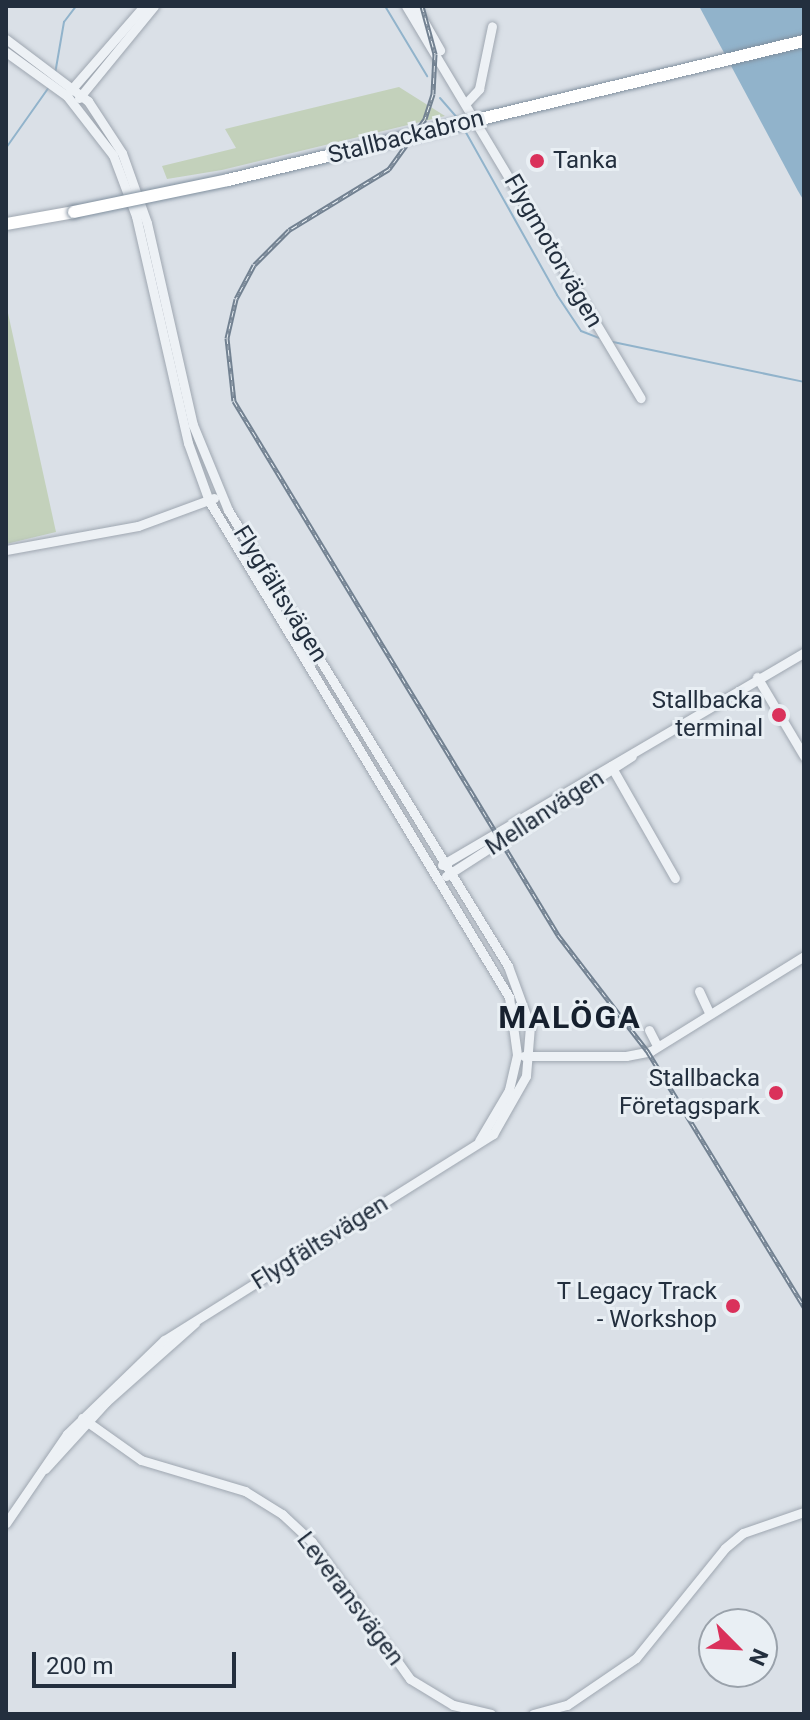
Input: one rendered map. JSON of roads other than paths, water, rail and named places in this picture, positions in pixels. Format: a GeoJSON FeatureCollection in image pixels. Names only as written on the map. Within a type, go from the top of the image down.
{"type":"FeatureCollection","features":[{"type":"Feature","properties":{"kind":"highway","name":"Stallbackabron"},"geometry":{"type":"LineString","coordinates":[[6,224],[228,180],[804,41]]}},
{"type":"Feature","properties":{"kind":"street"},"geometry":{"type":"LineString","coordinates":[[67,91],[144,6]]}},
{"type":"Feature","properties":{"kind":"street"},"geometry":{"type":"LineString","coordinates":[[75,104],[154,6]]}},
{"type":"Feature","properties":{"kind":"street","name":"Flygmotorvägen"},"geometry":{"type":"LineString","coordinates":[[406,6],[467,102]]}},
{"type":"Feature","properties":{"kind":"street","name":"Flygmotorvägen"},"geometry":{"type":"LineString","coordinates":[[415,6],[608,347],[641,398]]}},
{"type":"Feature","properties":{"kind":"street"},"geometry":{"type":"LineString","coordinates":[[467,102],[479,89],[492,26]]}},
{"type":"Feature","properties":{"kind":"street","name":"Flygfältsvägen"},"geometry":{"type":"LineString","coordinates":[[6,39],[67,91],[82,96],[112,135],[135,181],[188,407],[221,494],[440,865],[509,997],[517,1055],[509,1090],[477,1145]]}},
{"type":"Feature","properties":{"kind":"street","name":"Flygfältsvägen"},"geometry":{"type":"LineString","coordinates":[[6,52],[62,78],[75,104],[106,142],[129,191],[188,443],[209,501],[440,865]]}},
{"type":"Feature","properties":{"kind":"street"},"geometry":{"type":"LineString","coordinates":[[6,550],[138,526],[221,494]]}},
{"type":"Feature","properties":{"kind":"street","name":"Mellanvägen"},"geometry":{"type":"LineString","coordinates":[[446,876],[646,743],[757,677],[804,653]]}},
{"type":"Feature","properties":{"kind":"street"},"geometry":{"type":"LineString","coordinates":[[757,677],[804,756]]}},
{"type":"Feature","properties":{"kind":"street"},"geometry":{"type":"LineString","coordinates":[[611,766],[675,878]]}},
{"type":"Feature","properties":{"kind":"street","name":"Mellanvägen"},"geometry":{"type":"LineString","coordinates":[[440,865],[611,766]]}},
{"type":"Feature","properties":{"kind":"street","name":"Flygfältsvägen"},"geometry":{"type":"LineString","coordinates":[[6,1523],[85,1420],[203,1315],[477,1145],[493,1134],[510,1112],[529,1056],[530,1026],[516,981],[446,876]]}},
{"type":"Feature","properties":{"kind":"street"},"geometry":{"type":"LineString","coordinates":[[517,1055],[636,1055],[657,1046],[804,956]]}},
{"type":"Feature","properties":{"kind":"street"},"geometry":{"type":"LineString","coordinates":[[699,991],[709,1012]]}},
{"type":"Feature","properties":{"kind":"street"},"geometry":{"type":"LineString","coordinates":[[649,1030],[657,1046]]}},
{"type":"Feature","properties":{"kind":"street","name":"Leveransvägen"},"geometry":{"type":"LineString","coordinates":[[85,1420],[141,1460],[245,1491],[282,1514],[312,1542],[410,1679],[453,1705],[491,1714]]}},
{"type":"Feature","properties":{"kind":"street"},"geometry":{"type":"LineString","coordinates":[[533,1714],[567,1705],[613,1679],[658,1635],[725,1548],[762,1523],[804,1512]]}},
{"type":"Feature","properties":{"kind":"water"},"geometry":{"type":"Polygon","coordinates":[[[699,6],[804,6],[804,201],[798,191],[699,6]]]}},
{"type":"Feature","properties":{"kind":"waterway"},"geometry":{"type":"LineString","coordinates":[[55,74],[64,22],[76,6]]}},
{"type":"Feature","properties":{"kind":"waterway"},"geometry":{"type":"LineString","coordinates":[[385,6],[427,76]]}},
{"type":"Feature","properties":{"kind":"waterway"},"geometry":{"type":"LineString","coordinates":[[6,148],[49,87]]}},
{"type":"Feature","properties":{"kind":"waterway"},"geometry":{"type":"LineString","coordinates":[[440,98],[459,120]]}},
{"type":"Feature","properties":{"kind":"waterway"},"geometry":{"type":"LineString","coordinates":[[464,129],[557,295],[581,331],[599,338]]}},
{"type":"Feature","properties":{"kind":"waterway"},"geometry":{"type":"LineString","coordinates":[[613,342],[804,382]]}},
{"type":"Feature","properties":{"kind":"railway"},"geometry":{"type":"LineString","coordinates":[[422,6],[435,54],[433,94],[425,119],[389,169],[289,230],[254,265],[236,299],[227,338],[234,401],[558,935],[648,1052],[804,1307]]}},
{"type":"Feature","properties":{"kind":"place","name":"Tanka"},"geometry":{"type":"Point","coordinates":[537,161]}},
{"type":"Feature","properties":{"kind":"place","name":"Stallbacka terminal"},"geometry":{"type":"Point","coordinates":[779,715]}},
{"type":"Feature","properties":{"kind":"place","name":"Stallbacka Företagspark"},"geometry":{"type":"Point","coordinates":[776,1093]}},
{"type":"Feature","properties":{"kind":"place","name":"T Legacy Track - Workshop"},"geometry":{"type":"Point","coordinates":[733,1306]}},
{"type":"Feature","properties":{"kind":"district","name":"MALÖGA"},"geometry":{"type":"Point","coordinates":[570,1017]}}]}
